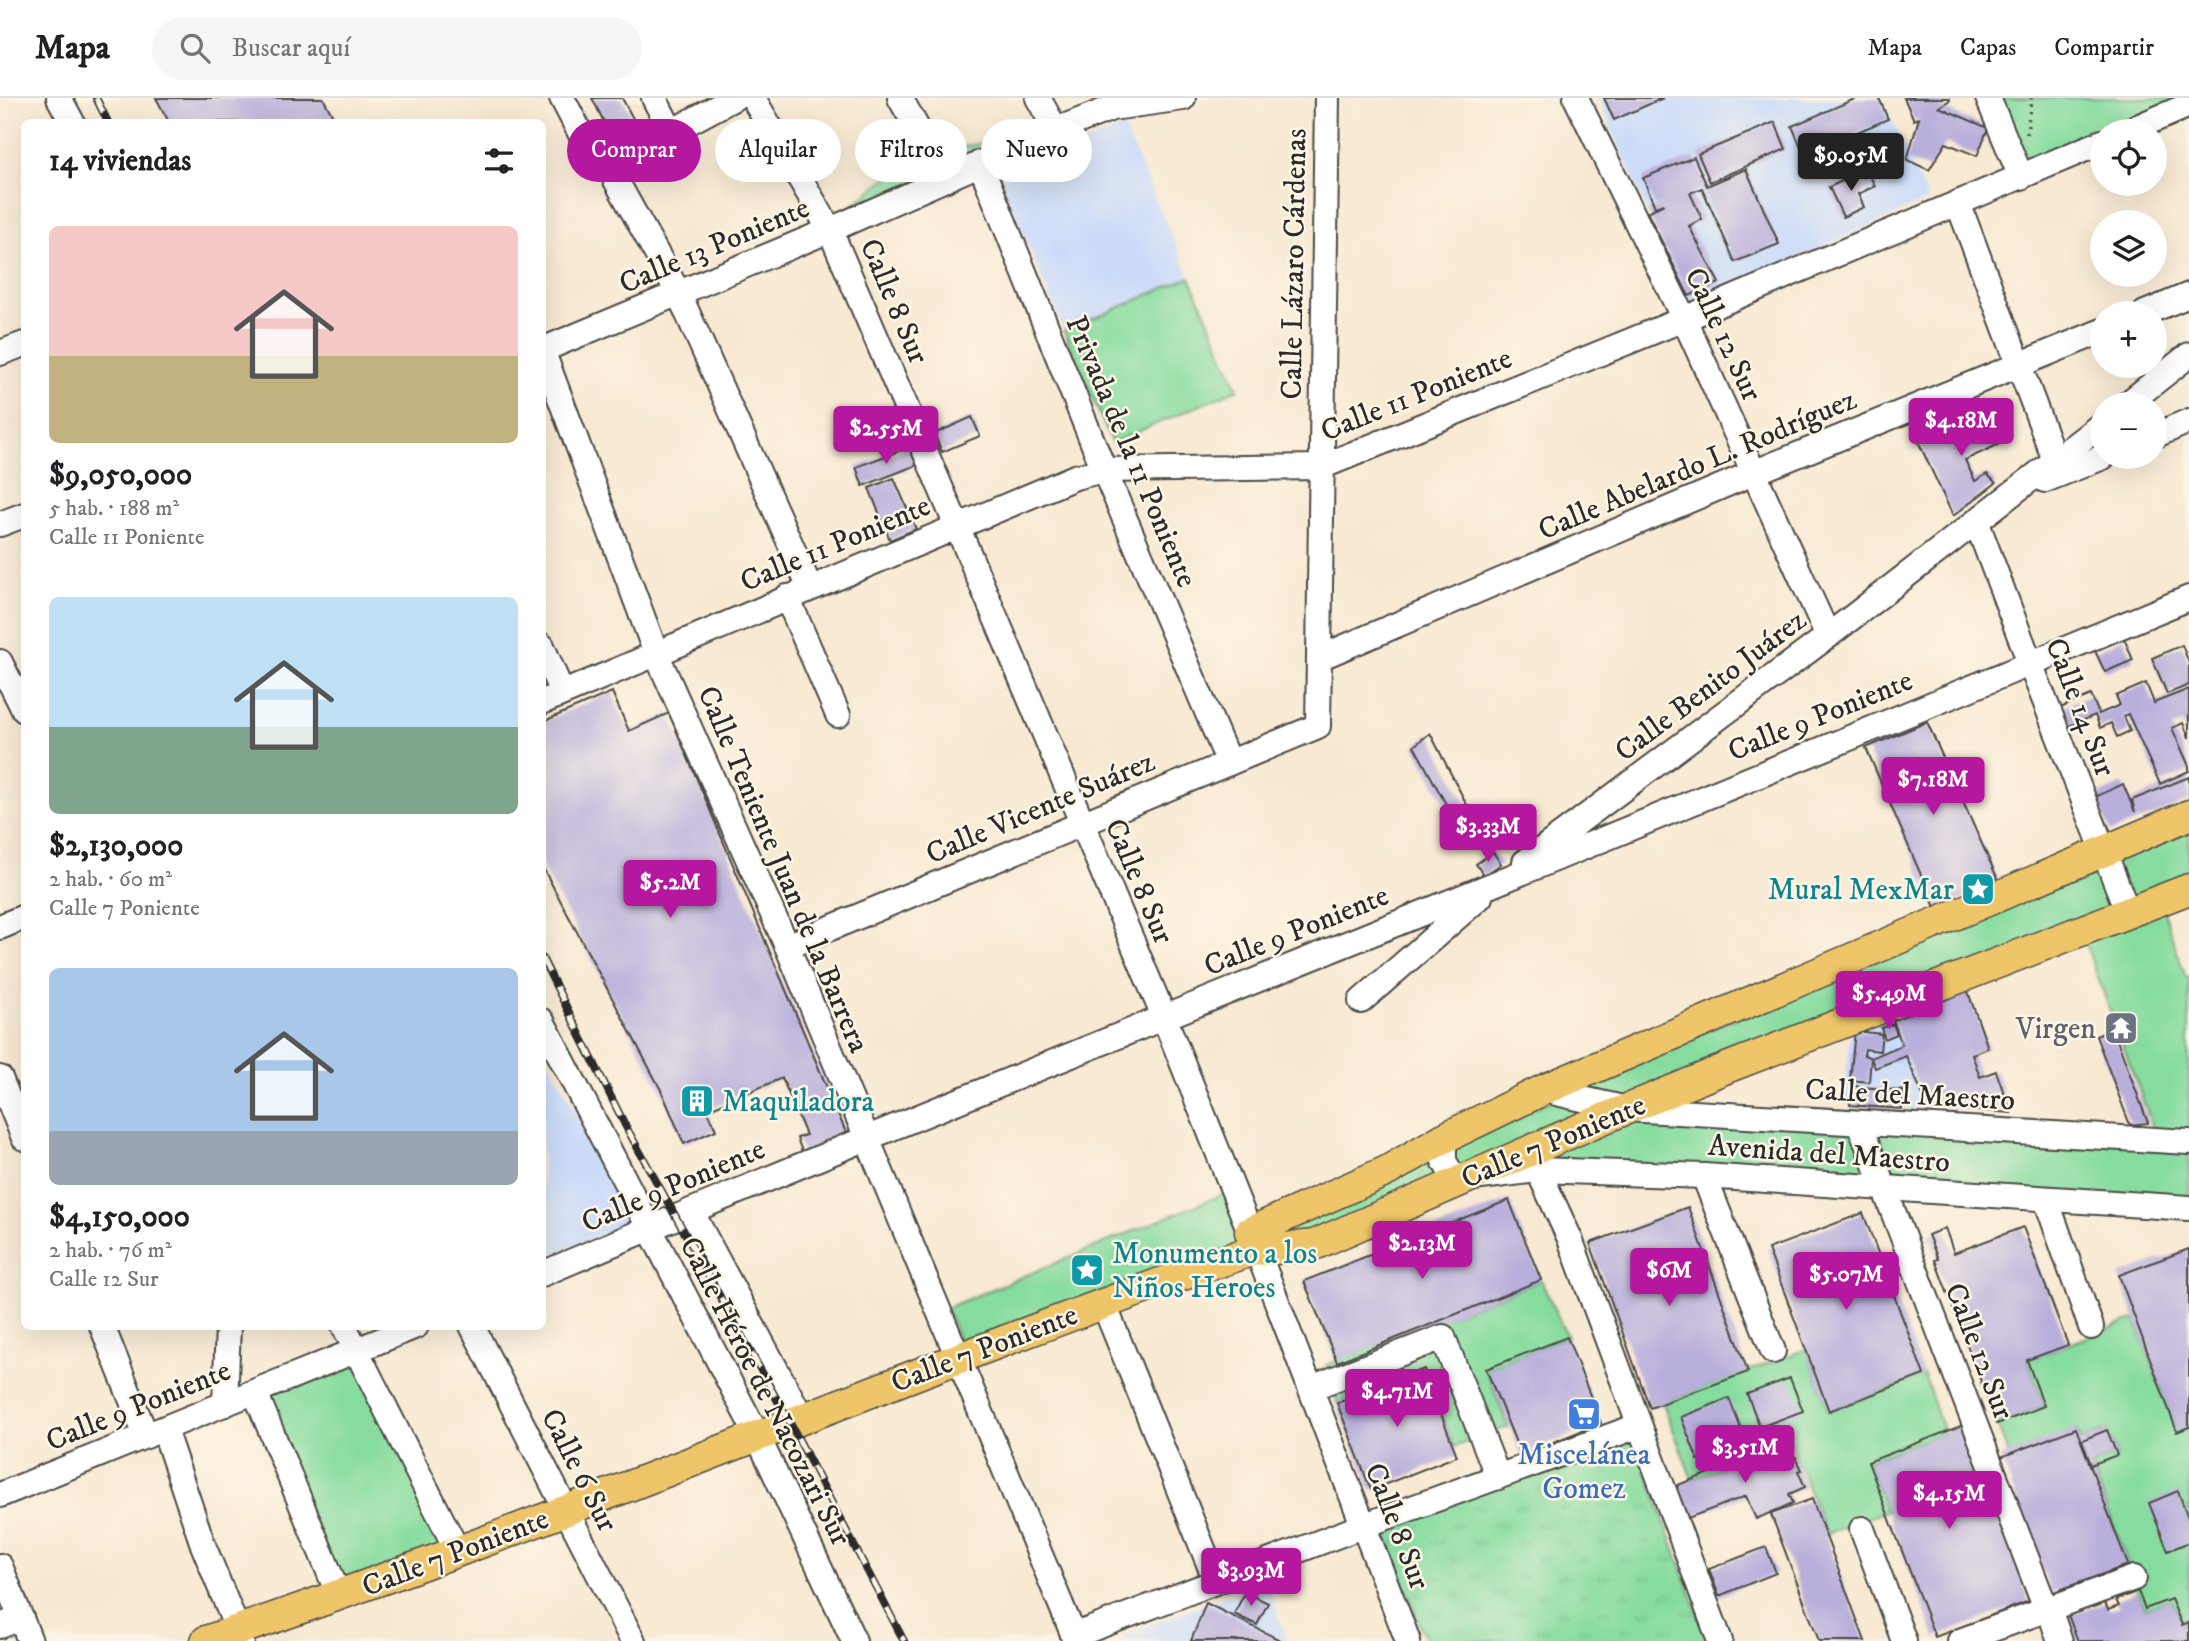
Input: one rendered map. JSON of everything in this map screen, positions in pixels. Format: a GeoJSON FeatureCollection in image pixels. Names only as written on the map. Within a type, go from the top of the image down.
{"type":"FeatureCollection","features":[{"type":"Feature","properties":{"kind":"main road","name":"Calle 7 Poniente"},"geometry":{"type":"LineString","coordinates":[[206,1641],[239,1636],[457,1550],[958,1360],[1253,1240],[1387,1171],[1444,1138],[1543,1090],[2189,815]]}},
{"type":"Feature","properties":{"kind":"main road","name":"Calle 7 Poniente"},"geometry":{"type":"LineString","coordinates":[[1253,1240],[1275,1250],[1314,1245],[1627,1109],[2189,889]]}},
{"type":"Feature","properties":{"kind":"street"},"geometry":{"type":"LineString","coordinates":[[59,98],[70,119]]}},
{"type":"Feature","properties":{"kind":"street"},"geometry":{"type":"LineString","coordinates":[[562,98],[573,119]]}},
{"type":"Feature","properties":{"kind":"street"},"geometry":{"type":"LineString","coordinates":[[654,98],[665,119]]}},
{"type":"Feature","properties":{"kind":"street"},"geometry":{"type":"LineString","coordinates":[[694,119],[734,98]]}},
{"type":"Feature","properties":{"kind":"street","name":"Calle 8 Sur"},"geometry":{"type":"LineString","coordinates":[[753,98],[831,230],[957,526],[1164,1017],[1365,1525],[1408,1641]]}},
{"type":"Feature","properties":{"kind":"street"},"geometry":{"type":"LineString","coordinates":[[900,98],[912,119]]}},
{"type":"Feature","properties":{"kind":"street"},"geometry":{"type":"LineString","coordinates":[[1038,98],[1050,119]]}},
{"type":"Feature","properties":{"kind":"street","name":"Calle Lázaro Cárdenas"},"geometry":{"type":"LineString","coordinates":[[1318,726],[1327,98]]}},
{"type":"Feature","properties":{"kind":"street","name":"Calle 12 Sur"},"geometry":{"type":"LineString","coordinates":[[1576,98],[1684,319],[1828,636]]}},
{"type":"Feature","properties":{"kind":"street"},"geometry":{"type":"LineString","coordinates":[[1988,98],[2021,177]]}},
{"type":"Feature","properties":{"kind":"street","name":"Calle 13 Poniente"},"geometry":{"type":"LineString","coordinates":[[1084,119],[1112,108],[1170,99]]}},
{"type":"Feature","properties":{"kind":"street"},"geometry":{"type":"LineString","coordinates":[[2156,119],[2189,105]]}},
{"type":"Feature","properties":{"kind":"street","name":"Calle 11 Poniente"},"geometry":{"type":"LineString","coordinates":[[552,697],[1075,477],[1104,470],[1321,467],[1684,319],[2090,147]]}},
{"type":"Feature","properties":{"kind":"street","name":"Calle 13 Poniente"},"geometry":{"type":"LineString","coordinates":[[967,169],[980,163]]}},
{"type":"Feature","properties":{"kind":"street","name":"Privada de la 11 Poniente"},"geometry":{"type":"LineString","coordinates":[[980,163],[1104,470],[1229,763]]}},
{"type":"Feature","properties":{"kind":"street"},"geometry":{"type":"LineString","coordinates":[[617,182],[679,294],[799,592],[838,716]]}},
{"type":"Feature","properties":{"kind":"street","name":"Calle 13 Poniente"},"geometry":{"type":"LineString","coordinates":[[546,348],[939,182]]}},
{"type":"Feature","properties":{"kind":"street"},"geometry":{"type":"LineString","coordinates":[[1958,202],[2058,468],[2090,460]]}},
{"type":"Feature","properties":{"kind":"street"},"geometry":{"type":"LineString","coordinates":[[2167,304],[2189,295]]}},
{"type":"Feature","properties":{"kind":"street","name":"Calle Abelardo L. Rodríguez"},"geometry":{"type":"LineString","coordinates":[[1319,658],[1753,473],[2090,336]]}},
{"type":"Feature","properties":{"kind":"street"},"geometry":{"type":"LineString","coordinates":[[0,353],[21,345]]}},
{"type":"Feature","properties":{"kind":"street"},"geometry":{"type":"LineString","coordinates":[[2142,392],[2189,355]]}},
{"type":"Feature","properties":{"kind":"street","name":"Calle Teniente Juan de la Barrera"},"geometry":{"type":"LineString","coordinates":[[546,361],[656,653],[787,946],[1075,1639]]}},
{"type":"Feature","properties":{"kind":"street"},"geometry":{"type":"LineString","coordinates":[[2167,430],[2189,421]]}},
{"type":"Feature","properties":{"kind":"street","name":"Calle Benito Juárez"},"geometry":{"type":"LineString","coordinates":[[1361,1002],[1496,884],[2017,492],[2058,468],[2090,436]]}},
{"type":"Feature","properties":{"kind":"street"},"geometry":{"type":"LineString","coordinates":[[0,524],[21,516]]}},
{"type":"Feature","properties":{"kind":"street","name":"Calle 14 Sur"},"geometry":{"type":"LineString","coordinates":[[1977,523],[2128,913]]}},
{"type":"Feature","properties":{"kind":"street","name":"Calle 9 Poniente"},"geometry":{"type":"LineString","coordinates":[[546,1272],[2189,598]]}},
{"type":"Feature","properties":{"kind":"street"},"geometry":{"type":"LineString","coordinates":[[0,662],[21,704]]}},
{"type":"Feature","properties":{"kind":"street"},"geometry":{"type":"LineString","coordinates":[[546,666],[552,697]]}},
{"type":"Feature","properties":{"kind":"street","name":"Calle Vicente Suárez"},"geometry":{"type":"LineString","coordinates":[[787,946],[1318,726]]}},
{"type":"Feature","properties":{"kind":"street"},"geometry":{"type":"LineString","coordinates":[[0,927],[21,918]]}},
{"type":"Feature","properties":{"kind":"street","name":"Calle Héroe de Nacozari Sur"},"geometry":{"type":"LineString","coordinates":[[546,1029],[757,1435],[854,1641]]}},
{"type":"Feature","properties":{"kind":"street"},"geometry":{"type":"LineString","coordinates":[[0,1078],[21,1130]]}},
{"type":"Feature","properties":{"kind":"street","name":"Calle del Maestro"},"geometry":{"type":"LineString","coordinates":[[1543,1090],[1627,1109],[2189,1142]]}},
{"type":"Feature","properties":{"kind":"street","name":"Calle 12 Sur"},"geometry":{"type":"LineString","coordinates":[[1859,1122],[2060,1641]]}},
{"type":"Feature","properties":{"kind":"street"},"geometry":{"type":"LineString","coordinates":[[1444,1138],[1444,1161],[1451,1173],[1465,1179]]}},
{"type":"Feature","properties":{"kind":"street"},"geometry":{"type":"LineString","coordinates":[[1538,1170],[1570,1239],[1720,1641]]}},
{"type":"Feature","properties":{"kind":"street","name":"Avenida del Maestro"},"geometry":{"type":"LineString","coordinates":[[1465,1179],[1538,1170],[1704,1176],[2189,1208]]}},
{"type":"Feature","properties":{"kind":"street"},"geometry":{"type":"LineString","coordinates":[[1704,1176],[1773,1351]]}},
{"type":"Feature","properties":{"kind":"street"},"geometry":{"type":"LineString","coordinates":[[2046,1199],[2091,1327]]}},
{"type":"Feature","properties":{"kind":"street"},"geometry":{"type":"LineString","coordinates":[[691,1211],[802,1418]]}},
{"type":"Feature","properties":{"kind":"street"},"geometry":{"type":"LineString","coordinates":[[1103,1302],[1216,1581]]}},
{"type":"Feature","properties":{"kind":"street"},"geometry":{"type":"LineString","coordinates":[[104,1330],[155,1432],[239,1636]]}},
{"type":"Feature","properties":{"kind":"street"},"geometry":{"type":"LineString","coordinates":[[225,1404],[228,1330]]}},
{"type":"Feature","properties":{"kind":"street"},"geometry":{"type":"LineString","coordinates":[[346,1330],[457,1550]]}},
{"type":"Feature","properties":{"kind":"street","name":"Calle 9 Poniente"},"geometry":{"type":"LineString","coordinates":[[0,1495],[406,1330]]}},
{"type":"Feature","properties":{"kind":"street","name":"Calle 6 Sur"},"geometry":{"type":"LineString","coordinates":[[474,1330],[633,1641]]}},
{"type":"Feature","properties":{"kind":"street"},"geometry":{"type":"LineString","coordinates":[[1311,1388],[1443,1336],[1498,1477]]}},
{"type":"Feature","properties":{"kind":"street"},"geometry":{"type":"LineString","coordinates":[[254,1392],[339,1596]]}},
{"type":"Feature","properties":{"kind":"street"},"geometry":{"type":"LineString","coordinates":[[1075,1639],[1216,1581],[1638,1426]]}},
{"type":"Feature","properties":{"kind":"street"},"geometry":{"type":"LineString","coordinates":[[1862,1529],[1904,1641]]}},
{"type":"Feature","properties":{"kind":"street"},"geometry":{"type":"LineString","coordinates":[[0,1566],[10,1622],[30,1641]]}},
{"type":"Feature","properties":{"kind":"street"},"geometry":{"type":"LineString","coordinates":[[1960,1641],[2134,1578]]}},
{"type":"Feature","properties":{"kind":"shaded area"},"geometry":{"type":"Polygon","coordinates":[[[1598,98],[1882,98],[1928,200],[1689,306],[1598,98]]]}},
{"type":"Feature","properties":{"kind":"shaded area"},"geometry":{"type":"Polygon","coordinates":[[[1123,126],[1190,277],[1064,331],[1001,182],[1092,182],[1092,139],[1123,126]]]}},
{"type":"Feature","properties":{"kind":"shaded area"},"geometry":{"type":"Polygon","coordinates":[[[1892,1017],[1927,1111],[1844,1104],[1850,1033],[1892,1017]]]}},
{"type":"Feature","properties":{"kind":"shaded area"},"geometry":{"type":"Polygon","coordinates":[[[546,1055],[633,1221],[546,1258],[546,1055]]]}},
{"type":"Feature","properties":{"kind":"shaded area"},"geometry":{"type":"Polygon","coordinates":[[[1266,1581],[1288,1641],[1125,1641],[1122,1635],[1266,1581]]]}},
{"type":"Feature","properties":{"kind":"green space"},"geometry":{"type":"Polygon","coordinates":[[[1990,98],[2189,98],[2149,119],[2090,119],[2090,138],[2021,176],[1990,98]]]}},
{"type":"Feature","properties":{"kind":"green space"},"geometry":{"type":"Polygon","coordinates":[[[981,143],[981,157],[967,163],[967,146],[981,143]]]}},
{"type":"Feature","properties":{"kind":"green space"},"geometry":{"type":"Polygon","coordinates":[[[882,182],[923,182],[831,222],[882,182]]]}},
{"type":"Feature","properties":{"kind":"green space"},"geometry":{"type":"Polygon","coordinates":[[[1190,277],[1238,389],[1112,443],[1064,331],[1190,277]]]}},
{"type":"Feature","properties":{"kind":"green space"},"geometry":{"type":"Polygon","coordinates":[[[2189,816],[2189,889],[2160,901],[2186,978],[2189,978],[2189,1140],[2157,1138],[2081,932],[1314,1244],[1262,1229],[2189,816]]]}},
{"type":"Feature","properties":{"kind":"green space"},"geometry":{"type":"Polygon","coordinates":[[[1640,1117],[2189,1144],[2189,1206],[1542,1163],[1597,1123],[1640,1117]]]}},
{"type":"Feature","properties":{"kind":"green space"},"geometry":{"type":"Polygon","coordinates":[[[1226,1193],[1251,1243],[964,1353],[946,1308],[1226,1193]]]}},
{"type":"Feature","properties":{"kind":"green space"},"geometry":{"type":"Polygon","coordinates":[[[1541,1280],[1567,1337],[1486,1369],[1508,1427],[1454,1447],[1424,1370],[1337,1403],[1326,1365],[1541,1280]]]}},
{"type":"Feature","properties":{"kind":"green space"},"geometry":{"type":"Polygon","coordinates":[[[2135,1319],[2177,1431],[2189,1427],[2189,1622],[2182,1625],[2171,1599],[2145,1609],[2091,1465],[2117,1455],[2107,1430],[2082,1440],[2076,1429],[2009,1455],[1997,1424],[2044,1406],[2027,1360],[2135,1319]]]}},
{"type":"Feature","properties":{"kind":"green space"},"geometry":{"type":"Polygon","coordinates":[[[1806,1349],[1829,1411],[1924,1375],[1944,1433],[1868,1461],[1886,1511],[1826,1534],[1790,1442],[1692,1479],[1663,1403],[1806,1349]]]}},
{"type":"Feature","properties":{"kind":"green space"},"geometry":{"type":"Polygon","coordinates":[[[353,1357],[450,1545],[343,1590],[262,1398],[353,1357]]]}},
{"type":"Feature","properties":{"kind":"green space"},"geometry":{"type":"Polygon","coordinates":[[[1633,1435],[1708,1641],[1426,1641],[1383,1528],[1633,1435]]]}},
{"type":"Feature","properties":{"kind":"building"},"geometry":{"type":"Polygon","coordinates":[[[156,98],[323,98],[334,119],[167,119],[156,98]]]}},
{"type":"Feature","properties":{"kind":"building"},"geometry":{"type":"Polygon","coordinates":[[[592,98],[622,98],[633,119],[602,119],[592,98]]]}},
{"type":"Feature","properties":{"kind":"building"},"geometry":{"type":"Polygon","coordinates":[[[1604,98],[1663,98],[1614,120],[1604,98]]]}},
{"type":"Feature","properties":{"kind":"building"},"geometry":{"type":"Polygon","coordinates":[[[1857,98],[1879,98],[1888,119],[1804,155],[1792,126],[1857,98]]]}},
{"type":"Feature","properties":{"kind":"building"},"geometry":{"type":"Polygon","coordinates":[[[1904,98],[1949,98],[1950,100],[1939,107],[1988,128],[1977,156],[1946,143],[1929,170],[1907,160],[1919,118],[1914,120],[1904,98]]]}},
{"type":"Feature","properties":{"kind":"building"},"geometry":{"type":"Polygon","coordinates":[[[1775,122],[1786,149],[1710,182],[1698,154],[1775,122]]]}},
{"type":"Feature","properties":{"kind":"building"},"geometry":{"type":"Polygon","coordinates":[[[1694,157],[1707,186],[1746,169],[1779,244],[1735,262],[1702,188],[1690,193],[1702,219],[1689,226],[1719,283],[1689,296],[1647,212],[1664,204],[1655,207],[1643,178],[1694,157]]]}},
{"type":"Feature","properties":{"kind":"building"},"geometry":{"type":"Polygon","coordinates":[[[1862,172],[1864,177],[1869,174],[1875,186],[1858,194],[1864,207],[1843,217],[1829,187],[1862,172]]]}},
{"type":"Feature","properties":{"kind":"building"},"geometry":{"type":"Polygon","coordinates":[[[1993,410],[2006,441],[1965,460],[1975,481],[1987,474],[1996,483],[1953,516],[1917,439],[1993,410]]]}},
{"type":"Feature","properties":{"kind":"building"},"geometry":{"type":"Polygon","coordinates":[[[972,417],[980,436],[942,452],[934,434],[972,417]]]}},
{"type":"Feature","properties":{"kind":"building"},"geometry":{"type":"Polygon","coordinates":[[[909,447],[917,465],[863,486],[856,467],[909,447]]]}},
{"type":"Feature","properties":{"kind":"building"},"geometry":{"type":"Polygon","coordinates":[[[894,478],[916,529],[890,540],[869,488],[894,478]]]}},
{"type":"Feature","properties":{"kind":"building"},"geometry":{"type":"Polygon","coordinates":[[[2124,638],[2133,660],[2105,672],[2095,651],[2124,638]]]}},
{"type":"Feature","properties":{"kind":"building"},"geometry":{"type":"Polygon","coordinates":[[[2182,645],[2189,663],[2189,685],[2167,694],[2152,658],[2182,645]]]}},
{"type":"Feature","properties":{"kind":"building"},"geometry":{"type":"Polygon","coordinates":[[[2146,683],[2154,703],[2189,689],[2189,738],[2183,723],[2172,728],[2189,771],[2160,784],[2128,714],[2124,716],[2130,731],[2117,737],[2111,723],[2100,728],[2095,715],[2067,727],[2060,708],[2091,695],[2099,714],[2120,705],[2116,696],[2146,683]]]}},
{"type":"Feature","properties":{"kind":"building"},"geometry":{"type":"Polygon","coordinates":[[[612,692],[629,731],[669,713],[847,1135],[803,1154],[797,1138],[806,1135],[782,1078],[707,1110],[716,1130],[684,1144],[662,1092],[546,874],[546,720],[612,692]]]}},
{"type":"Feature","properties":{"kind":"building"},"geometry":{"type":"Polygon","coordinates":[[[1927,722],[2000,884],[1937,912],[1866,748],[1927,722]]]}},
{"type":"Feature","properties":{"kind":"building"},"geometry":{"type":"Polygon","coordinates":[[[1430,733],[1484,838],[1469,846],[1414,746],[1430,733]]]}},
{"type":"Feature","properties":{"kind":"building"},"geometry":{"type":"Polygon","coordinates":[[[2189,777],[2189,801],[2111,832],[2095,797],[2123,784],[2135,812],[2132,800],[2189,777]]]}},
{"type":"Feature","properties":{"kind":"building"},"geometry":{"type":"Polygon","coordinates":[[[1493,852],[1501,864],[1484,876],[1476,864],[1493,852]]]}},
{"type":"Feature","properties":{"kind":"building"},"geometry":{"type":"Polygon","coordinates":[[[1967,989],[1988,1048],[1972,1054],[1980,1077],[1996,1071],[2011,1113],[1928,1107],[1906,1056],[1875,1068],[1871,1058],[1902,1045],[1892,1017],[1967,989]]]}},
{"type":"Feature","properties":{"kind":"building"},"geometry":{"type":"Polygon","coordinates":[[[1893,1024],[1897,1034],[1885,1039],[1881,1028],[1893,1024]]]}},
{"type":"Feature","properties":{"kind":"building"},"geometry":{"type":"Polygon","coordinates":[[[2113,1029],[2148,1123],[2130,1125],[2096,1036],[2113,1029]]]}},
{"type":"Feature","properties":{"kind":"building"},"geometry":{"type":"Polygon","coordinates":[[[1855,1031],[1882,1034],[1880,1051],[1865,1049],[1864,1055],[1871,1058],[1869,1082],[1850,1080],[1855,1031]]]}},
{"type":"Feature","properties":{"kind":"building"},"geometry":{"type":"Polygon","coordinates":[[[1852,1086],[1904,1091],[1902,1109],[1850,1105],[1852,1086]]]}},
{"type":"Feature","properties":{"kind":"building"},"geometry":{"type":"Polygon","coordinates":[[[1509,1200],[1541,1280],[1337,1362],[1304,1281],[1509,1200]]]}},
{"type":"Feature","properties":{"kind":"building"},"geometry":{"type":"Polygon","coordinates":[[[1688,1207],[1748,1372],[1650,1408],[1590,1243],[1688,1207]]]}},
{"type":"Feature","properties":{"kind":"building"},"geometry":{"type":"Polygon","coordinates":[[[1863,1213],[1924,1375],[1829,1411],[1768,1249],[1863,1213]]]}},
{"type":"Feature","properties":{"kind":"building"},"geometry":{"type":"Polygon","coordinates":[[[2023,1227],[2068,1345],[2027,1360],[2044,1406],[1997,1424],[1928,1235],[1945,1228],[1954,1253],[2023,1227]]]}},
{"type":"Feature","properties":{"kind":"building"},"geometry":{"type":"Polygon","coordinates":[[[2189,1249],[2189,1427],[2177,1432],[2119,1275],[2189,1249]]]}},
{"type":"Feature","properties":{"kind":"building"},"geometry":{"type":"Polygon","coordinates":[[[1567,1337],[1601,1423],[1521,1455],[1486,1369],[1567,1337]]]}},
{"type":"Feature","properties":{"kind":"building"},"geometry":{"type":"Polygon","coordinates":[[[1424,1369],[1457,1456],[1371,1490],[1337,1403],[1424,1369]]]}},
{"type":"Feature","properties":{"kind":"building"},"geometry":{"type":"Polygon","coordinates":[[[1790,1378],[1803,1411],[1760,1427],[1747,1394],[1790,1378]]]}},
{"type":"Feature","properties":{"kind":"building"},"geometry":{"type":"Polygon","coordinates":[[[1729,1398],[1746,1441],[1698,1460],[1681,1417],[1729,1398]]]}},
{"type":"Feature","properties":{"kind":"building"},"geometry":{"type":"Polygon","coordinates":[[[1963,1425],[2029,1601],[1935,1637],[1868,1462],[1963,1425]]]}},
{"type":"Feature","properties":{"kind":"building"},"geometry":{"type":"Polygon","coordinates":[[[2076,1428],[2128,1565],[2051,1593],[2001,1457],[2076,1428]]]}},
{"type":"Feature","properties":{"kind":"building"},"geometry":{"type":"Polygon","coordinates":[[[2107,1430],[2117,1455],[2091,1465],[2082,1440],[2107,1430]]]}},
{"type":"Feature","properties":{"kind":"building"},"geometry":{"type":"Polygon","coordinates":[[[1774,1448],[1781,1464],[1796,1457],[1802,1470],[1798,1471],[1805,1487],[1789,1494],[1793,1503],[1756,1519],[1746,1496],[1688,1518],[1677,1489],[1678,1485],[1774,1448]]]}},
{"type":"Feature","properties":{"kind":"building"},"geometry":{"type":"Polygon","coordinates":[[[2178,1491],[2189,1520],[2189,1542],[2168,1551],[2149,1503],[2178,1491]]]}},
{"type":"Feature","properties":{"kind":"building"},"geometry":{"type":"Polygon","coordinates":[[[1812,1499],[1865,1641],[1819,1641],[1771,1514],[1812,1499]]]}},
{"type":"Feature","properties":{"kind":"building"},"geometry":{"type":"Polygon","coordinates":[[[1766,1547],[1776,1573],[1719,1596],[1709,1569],[1766,1547]]]}},
{"type":"Feature","properties":{"kind":"building"},"geometry":{"type":"Polygon","coordinates":[[[2138,1591],[2145,1609],[2171,1599],[2182,1625],[2189,1622],[2189,1641],[2078,1641],[2068,1615],[2105,1603],[2108,1610],[2119,1606],[2116,1600],[2138,1591]]]}},
{"type":"Feature","properties":{"kind":"building"},"geometry":{"type":"Polygon","coordinates":[[[1245,1592],[1268,1603],[1257,1625],[1234,1614],[1245,1592]]]}},
{"type":"Feature","properties":{"kind":"building"},"geometry":{"type":"Polygon","coordinates":[[[1206,1603],[1282,1641],[1191,1641],[1206,1603]]]}},
{"type":"Feature","properties":{"kind":"railway"},"geometry":{"type":"LineString","coordinates":[[96,98],[106,119]]}},
{"type":"Feature","properties":{"kind":"railway"},"geometry":{"type":"LineString","coordinates":[[546,966],[625,1125],[790,1423],[904,1641]]}},
{"type":"Feature","properties":{"kind":"place","name":"Mural MexMar"},"geometry":{"type":"Point","coordinates":[1978,889]}},
{"type":"Feature","properties":{"kind":"place","name":"Virgen"},"geometry":{"type":"Point","coordinates":[2121,1028]}},
{"type":"Feature","properties":{"kind":"place","name":"Maquiladora"},"geometry":{"type":"Point","coordinates":[697,1101]}},
{"type":"Feature","properties":{"kind":"place","name":"Monumento a los Niños Heroes"},"geometry":{"type":"Point","coordinates":[1087,1270]}},
{"type":"Feature","properties":{"kind":"place","name":"Miscelánea Gomez"},"geometry":{"type":"Point","coordinates":[1584,1414]}}]}
